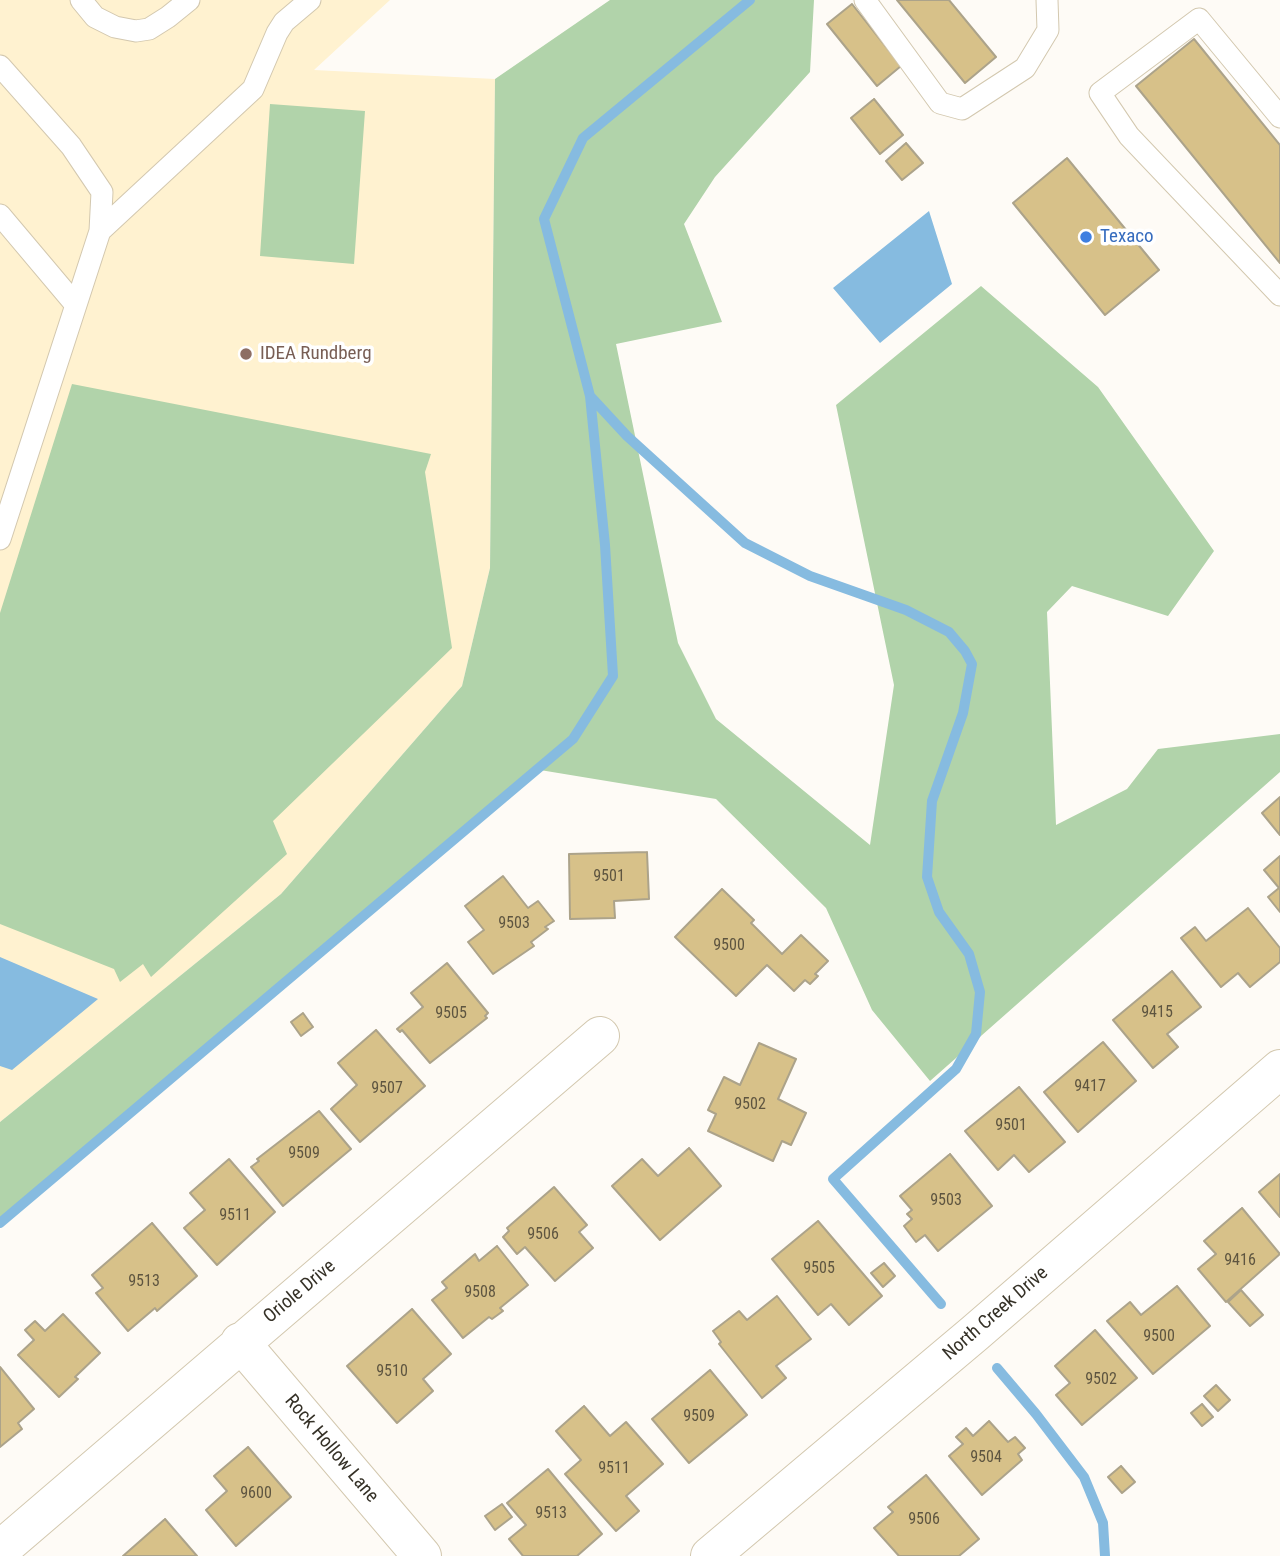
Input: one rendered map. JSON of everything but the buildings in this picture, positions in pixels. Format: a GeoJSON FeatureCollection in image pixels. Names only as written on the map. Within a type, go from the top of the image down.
{"type":"FeatureCollection","features":[{"type":"Feature","properties":{"kind":"street","name":"Oriole Drive"},"geometry":{"type":"LineString","coordinates":[[0,1550],[600,1036]]}},
{"type":"Feature","properties":{"kind":"street","name":"North Creek Drive"},"geometry":{"type":"LineString","coordinates":[[710,1556],[975,1333],[1280,1069]]}},
{"type":"Feature","properties":{"kind":"street","name":"Rock Hollow Lane"},"geometry":{"type":"LineString","coordinates":[[240,1342],[422,1556]]}},
{"type":"Feature","properties":{"kind":"lane"},"geometry":{"type":"LineString","coordinates":[[81,0],[95,17],[115,27],[136,32],[149,29],[168,18],[189,0]]}},
{"type":"Feature","properties":{"kind":"lane"},"geometry":{"type":"LineString","coordinates":[[100,232],[253,89],[284,22],[310,0]]}},
{"type":"Feature","properties":{"kind":"lane"},"geometry":{"type":"LineString","coordinates":[[865,0],[940,103],[962,109],[1025,68],[1048,30],[1047,0]]}},
{"type":"Feature","properties":{"kind":"lane"},"geometry":{"type":"LineString","coordinates":[[1280,117],[1199,19],[1101,93],[1129,136],[1280,295]]}},
{"type":"Feature","properties":{"kind":"lane"},"geometry":{"type":"LineString","coordinates":[[0,66],[71,146],[102,192],[100,232],[0,539]]}},
{"type":"Feature","properties":{"kind":"lane"},"geometry":{"type":"LineString","coordinates":[[0,215],[75,304]]}},
{"type":"Feature","properties":{"kind":"shaded area","name":"IDEA Rundberg"},"geometry":{"type":"Polygon","coordinates":[[[0,0],[390,0],[314,70],[495,79],[490,568],[462,686],[281,894],[0,1122],[0,0]]]}},
{"type":"Feature","properties":{"kind":"green space"},"geometry":{"type":"Polygon","coordinates":[[[610,0],[814,0],[810,72],[715,177],[684,224],[722,322],[616,344],[678,643],[716,719],[870,845],[894,685],[836,405],[981,286],[1098,387],[1214,551],[1168,616],[1072,586],[1047,612],[1056,825],[1127,789],[1158,749],[1280,734],[1280,772],[930,1081],[872,1010],[826,908],[716,799],[540,770],[0,1228],[0,1122],[281,894],[462,686],[490,568],[495,79],[610,0]]]}},
{"type":"Feature","properties":{"kind":"green space"},"geometry":{"type":"Polygon","coordinates":[[[270,104],[365,111],[354,264],[260,256],[270,104]]]}},
{"type":"Feature","properties":{"kind":"green space"},"geometry":{"type":"Polygon","coordinates":[[[72,384],[431,454],[425,472],[452,648],[273,821],[287,854],[151,977],[143,964],[120,982],[114,969],[0,924],[0,613],[72,384]]]}},
{"type":"Feature","properties":{"kind":"water"},"geometry":{"type":"Polygon","coordinates":[[[929,211],[952,284],[880,343],[833,288],[929,211]]]}},
{"type":"Feature","properties":{"kind":"water"},"geometry":{"type":"Polygon","coordinates":[[[0,957],[98,999],[12,1070],[0,1066],[0,957]]]}},
{"type":"Feature","properties":{"kind":"waterway"},"geometry":{"type":"LineString","coordinates":[[0,1223],[573,739],[613,676],[605,545],[590,396],[544,219],[583,138],[750,0]]}},
{"type":"Feature","properties":{"kind":"waterway"},"geometry":{"type":"LineString","coordinates":[[590,396],[627,436],[745,543],[810,576],[906,610],[949,632],[972,664],[963,713],[932,801],[927,877],[939,912],[969,954],[980,992],[976,1034],[956,1069],[833,1179],[941,1304]]}},
{"type":"Feature","properties":{"kind":"waterway"},"geometry":{"type":"LineString","coordinates":[[997,1368],[1084,1477],[1103,1523],[1105,1556]]}},
{"type":"Feature","properties":{"kind":"place","name":"Texaco"},"geometry":{"type":"Point","coordinates":[1086,237]}},
{"type":"Feature","properties":{"kind":"place","name":"IDEA Rundberg"},"geometry":{"type":"Point","coordinates":[246,354]}}]}
